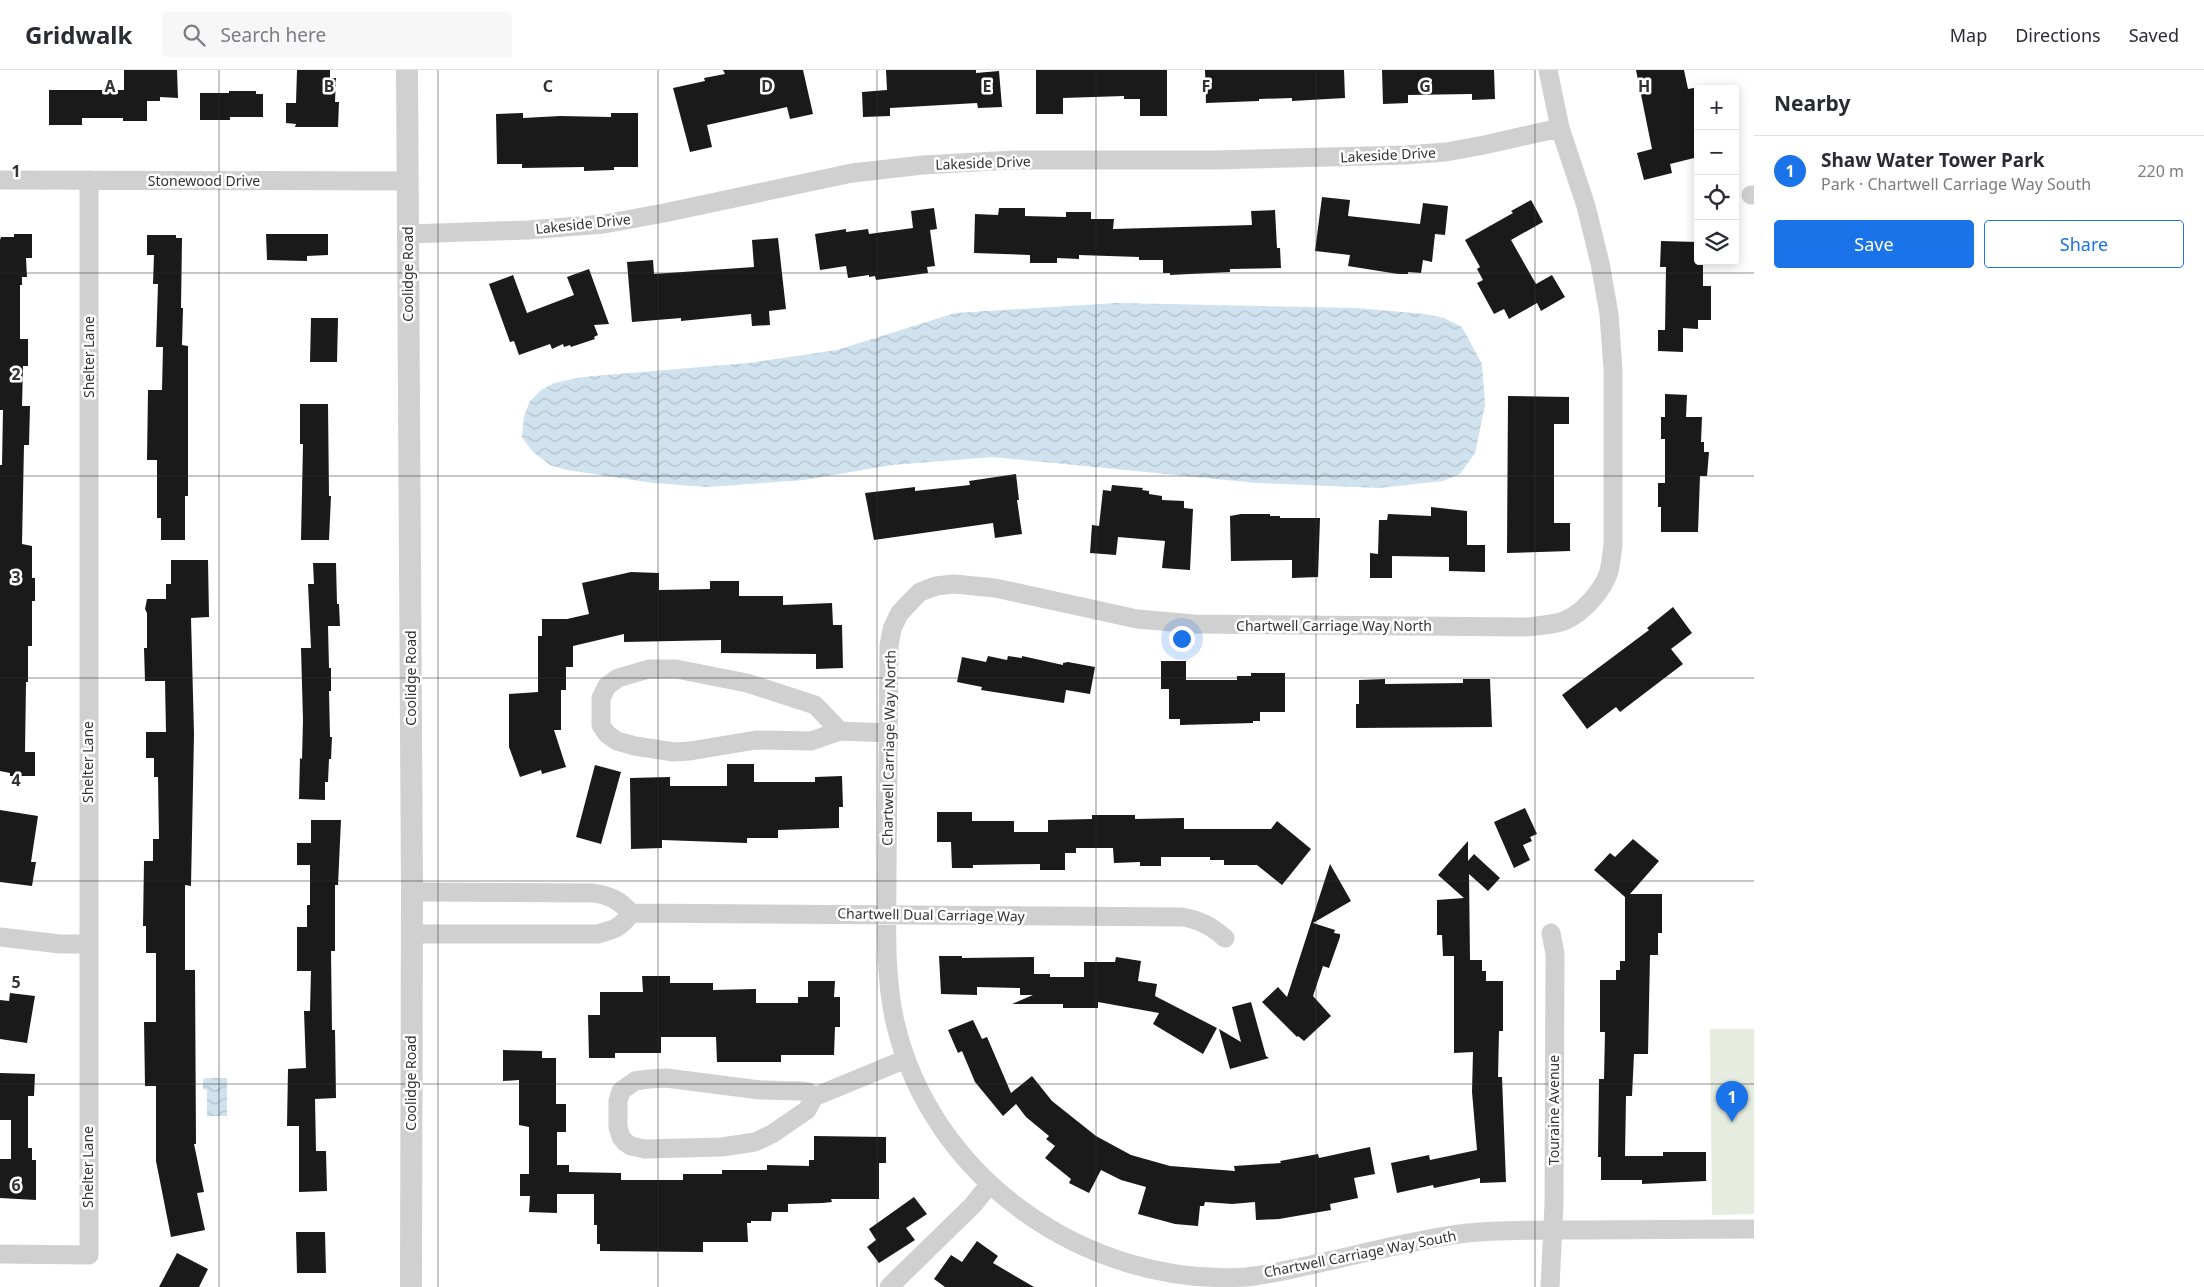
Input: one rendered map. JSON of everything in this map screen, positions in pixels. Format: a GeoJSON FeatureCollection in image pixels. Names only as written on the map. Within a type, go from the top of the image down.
{"type":"FeatureCollection","features":[{"type":"Feature","properties":{"kind":"street","name":"Coolidge Road"},"geometry":{"type":"LineString","coordinates":[[407,70],[412,892],[410,1287]]}},
{"type":"Feature","properties":{"kind":"street","name":"Chartwell Carriage Way North"},"geometry":{"type":"LineString","coordinates":[[888,914],[889,646],[892,630],[899,614],[920,592],[936,586],[954,584],[995,588],[1137,619],[1195,624],[1525,627],[1547,626],[1565,621],[1582,612],[1603,585],[1609,572],[1613,544],[1613,370],[1609,314],[1600,263],[1586,206],[1560,128],[1548,70]]}},
{"type":"Feature","properties":{"kind":"street","name":"Lakeside Drive"},"geometry":{"type":"LineString","coordinates":[[408,234],[528,230],[604,224],[664,214],[852,173],[923,165],[1014,160],[1216,160],[1406,155],[1446,152],[1560,128]]}},
{"type":"Feature","properties":{"kind":"street","name":"Stonewood Drive"},"geometry":{"type":"LineString","coordinates":[[0,180],[408,181]]}},
{"type":"Feature","properties":{"kind":"street","name":"Shelter Lane"},"geometry":{"type":"LineString","coordinates":[[0,1254],[89,1255],[89,180]]}},
{"type":"Feature","properties":{"kind":"street"},"geometry":{"type":"LineString","coordinates":[[840,731],[815,705],[747,683],[676,669],[649,669],[618,678],[607,686],[601,698],[601,725],[607,734],[617,741],[635,746],[674,752],[756,740],[811,741],[840,731],[888,733]]}},
{"type":"Feature","properties":{"kind":"street"},"geometry":{"type":"LineString","coordinates":[[412,892],[594,893],[611,896],[631,914],[623,924],[614,930],[597,934],[412,934]]}},
{"type":"Feature","properties":{"kind":"street","name":"Chartwell Dual Carriage Way"},"geometry":{"type":"LineString","coordinates":[[631,914],[1182,917],[1198,920],[1213,927],[1225,938]]}},
{"type":"Feature","properties":{"kind":"street","name":"Chartwell Carriage Way South"},"geometry":{"type":"LineString","coordinates":[[888,914],[890,987],[895,1020],[906,1059],[932,1112],[958,1150],[989,1184],[1021,1213],[1059,1236],[1119,1261],[1165,1273],[1246,1282],[1467,1233],[1553,1230],[1754,1230]]}},
{"type":"Feature","properties":{"kind":"street","name":"Touraine Avenue"},"geometry":{"type":"LineString","coordinates":[[1550,1287],[1553,1230],[1554,954],[1551,933]]}},
{"type":"Feature","properties":{"kind":"street"},"geometry":{"type":"LineString","coordinates":[[0,937],[60,944],[88,944]]}},
{"type":"Feature","properties":{"kind":"street"},"geometry":{"type":"LineString","coordinates":[[814,1097],[808,1092],[801,1091],[760,1090],[666,1078],[635,1081],[621,1091],[618,1101],[618,1127],[621,1137],[625,1142],[631,1146],[645,1149],[730,1146],[755,1142],[772,1134],[807,1110],[814,1097],[906,1059]]}},
{"type":"Feature","properties":{"kind":"street"},"geometry":{"type":"LineString","coordinates":[[889,1287],[974,1205],[989,1184]]}},
{"type":"Feature","properties":{"kind":"shaded area"},"geometry":{"type":"Polygon","coordinates":[[[1710,1029],[1754,1029],[1754,1214],[1712,1215],[1710,1029]]]}},
{"type":"Feature","properties":{"kind":"water"},"geometry":{"type":"Polygon","coordinates":[[[1117,303],[1357,308],[1424,314],[1444,318],[1462,327],[1482,364],[1485,405],[1475,453],[1460,474],[1443,481],[1379,488],[1257,483],[992,457],[892,465],[804,480],[707,487],[653,483],[567,470],[550,465],[532,451],[522,437],[524,416],[530,401],[541,390],[554,383],[583,377],[748,363],[837,350],[955,313],[1117,303]]]}},
{"type":"Feature","properties":{"kind":"water"},"geometry":{"type":"Polygon","coordinates":[[[227,1078],[227,1116],[207,1116],[207,1090],[203,1089],[203,1079],[227,1078]]]}},
{"type":"Feature","properties":{"kind":"building"},"geometry":{"type":"Polygon","coordinates":[[[124,70],[177,70],[178,98],[160,97],[160,101],[147,101],[147,121],[123,121],[123,118],[82,118],[82,125],[49,125],[49,90],[124,90],[124,70]]]}},
{"type":"Feature","properties":{"kind":"building"},"geometry":{"type":"Polygon","coordinates":[[[297,70],[330,70],[330,78],[336,78],[335,102],[339,102],[338,127],[295,127],[296,124],[286,123],[286,103],[296,103],[297,70]]]}},
{"type":"Feature","properties":{"kind":"building"},"geometry":{"type":"Polygon","coordinates":[[[723,70],[803,70],[813,114],[790,119],[787,107],[707,125],[712,147],[690,152],[673,88],[705,81],[704,78],[725,74],[723,70]]]}},
{"type":"Feature","properties":{"kind":"building"},"geometry":{"type":"Polygon","coordinates":[[[886,70],[976,70],[976,73],[999,71],[1002,107],[978,108],[977,103],[890,108],[890,116],[863,117],[862,92],[887,90],[886,70]]]}},
{"type":"Feature","properties":{"kind":"building"},"geometry":{"type":"Polygon","coordinates":[[[1036,70],[1167,70],[1167,116],[1140,116],[1140,99],[1124,99],[1124,96],[1063,98],[1063,114],[1036,114],[1036,70]]]}},
{"type":"Feature","properties":{"kind":"building"},"geometry":{"type":"Polygon","coordinates":[[[1205,70],[1344,70],[1345,98],[1292,101],[1292,98],[1259,99],[1259,101],[1206,103],[1205,70]]]}},
{"type":"Feature","properties":{"kind":"building"},"geometry":{"type":"Polygon","coordinates":[[[1382,70],[1494,70],[1495,99],[1472,100],[1472,94],[1408,95],[1408,103],[1383,104],[1382,70]]]}},
{"type":"Feature","properties":{"kind":"building"},"geometry":{"type":"Polygon","coordinates":[[[1636,70],[1684,70],[1688,89],[1694,88],[1694,158],[1670,164],[1672,173],[1644,180],[1637,153],[1652,149],[1636,70]]]}},
{"type":"Feature","properties":{"kind":"building"},"geometry":{"type":"Polygon","coordinates":[[[229,91],[256,91],[256,94],[263,94],[263,117],[230,117],[230,120],[200,120],[200,93],[229,93],[229,91]]]}},
{"type":"Feature","properties":{"kind":"building"},"geometry":{"type":"Polygon","coordinates":[[[523,113],[523,118],[560,116],[611,117],[611,113],[638,113],[638,167],[614,167],[614,170],[584,171],[584,167],[522,168],[522,164],[497,164],[496,114],[523,113]]]}},
{"type":"Feature","properties":{"kind":"building"},"geometry":{"type":"Polygon","coordinates":[[[1322,197],[1350,200],[1348,216],[1420,224],[1423,203],[1448,206],[1445,235],[1435,234],[1432,262],[1423,260],[1421,273],[1408,272],[1408,274],[1398,274],[1348,266],[1350,255],[1315,251],[1322,197]]]}},
{"type":"Feature","properties":{"kind":"building"},"geometry":{"type":"Polygon","coordinates":[[[1531,200],[1543,222],[1511,240],[1536,284],[1552,275],[1565,297],[1541,311],[1537,303],[1509,319],[1504,309],[1494,314],[1477,283],[1483,280],[1477,269],[1480,267],[1465,240],[1513,213],[1511,211],[1531,200]]]}},
{"type":"Feature","properties":{"kind":"building"},"geometry":{"type":"Polygon","coordinates":[[[934,208],[937,229],[930,230],[935,266],[927,267],[928,273],[876,280],[875,276],[869,277],[869,275],[848,278],[846,266],[820,270],[815,234],[846,229],[846,232],[868,229],[869,234],[913,228],[911,211],[934,208]]]}},
{"type":"Feature","properties":{"kind":"building"},"geometry":{"type":"Polygon","coordinates":[[[999,208],[1025,208],[1025,216],[1066,217],[1066,212],[1091,212],[1091,219],[1114,219],[1113,229],[1252,225],[1251,211],[1275,210],[1277,248],[1280,248],[1281,268],[1230,269],[1230,272],[1170,275],[1170,273],[1163,273],[1163,260],[1139,260],[1139,257],[1079,255],[1079,259],[1057,258],[1057,263],[1030,263],[1030,255],[974,253],[975,214],[998,215],[999,208]]]}},
{"type":"Feature","properties":{"kind":"building"},"geometry":{"type":"Polygon","coordinates":[[[14,234],[32,234],[32,258],[26,258],[27,277],[22,277],[22,285],[20,285],[20,339],[28,339],[28,366],[23,366],[22,406],[30,406],[29,445],[24,445],[22,544],[32,546],[32,578],[35,578],[35,601],[32,601],[32,646],[28,646],[25,752],[35,752],[35,776],[10,776],[10,773],[0,771],[0,465],[2,465],[3,410],[0,410],[0,240],[1,237],[14,237],[14,234]]]}},
{"type":"Feature","properties":{"kind":"building"},"geometry":{"type":"Polygon","coordinates":[[[266,234],[328,234],[328,255],[307,256],[307,261],[267,260],[266,234]]]}},
{"type":"Feature","properties":{"kind":"building"},"geometry":{"type":"Polygon","coordinates":[[[147,235],[176,235],[176,238],[182,238],[182,345],[188,346],[188,496],[185,496],[185,540],[161,540],[161,518],[157,518],[157,460],[147,460],[148,390],[162,390],[163,347],[156,347],[158,284],[153,284],[154,255],[147,255],[147,235]]]}},
{"type":"Feature","properties":{"kind":"building"},"geometry":{"type":"Polygon","coordinates":[[[778,238],[786,309],[769,311],[770,325],[752,326],[751,314],[681,321],[681,318],[632,322],[627,262],[653,260],[654,274],[754,267],[752,240],[778,238]]]}},
{"type":"Feature","properties":{"kind":"building"},"geometry":{"type":"Polygon","coordinates":[[[1661,241],[1694,242],[1694,265],[1703,265],[1703,286],[1711,286],[1711,320],[1698,320],[1698,329],[1683,328],[1683,352],[1658,351],[1658,330],[1665,330],[1666,267],[1660,267],[1661,241]]]}},
{"type":"Feature","properties":{"kind":"building"},"geometry":{"type":"Polygon","coordinates":[[[589,269],[609,324],[594,325],[598,335],[594,337],[595,339],[571,347],[570,345],[564,347],[563,344],[552,349],[550,344],[519,355],[514,341],[510,342],[489,284],[513,275],[527,313],[574,295],[567,277],[589,269]]]}},
{"type":"Feature","properties":{"kind":"building"},"geometry":{"type":"Polygon","coordinates":[[[311,318],[338,318],[337,362],[310,362],[311,318]]]}},
{"type":"Feature","properties":{"kind":"building"},"geometry":{"type":"Polygon","coordinates":[[[1665,394],[1687,395],[1686,417],[1702,417],[1701,442],[1704,442],[1704,452],[1709,452],[1707,476],[1700,476],[1698,532],[1661,532],[1661,507],[1658,507],[1658,483],[1665,483],[1665,439],[1661,439],[1661,417],[1665,417],[1665,394]]]}},
{"type":"Feature","properties":{"kind":"building"},"geometry":{"type":"Polygon","coordinates":[[[1508,396],[1569,397],[1569,424],[1554,424],[1554,523],[1570,523],[1570,551],[1507,553],[1508,396]]]}},
{"type":"Feature","properties":{"kind":"building"},"geometry":{"type":"Polygon","coordinates":[[[300,404],[328,404],[329,496],[331,496],[329,540],[301,540],[303,444],[300,444],[300,404]]]}},
{"type":"Feature","properties":{"kind":"building"},"geometry":{"type":"Polygon","coordinates":[[[1016,474],[1019,500],[1017,500],[1022,534],[995,538],[993,523],[874,540],[865,493],[915,487],[915,491],[970,485],[969,481],[1016,474]]]}},
{"type":"Feature","properties":{"kind":"building"},"geometry":{"type":"Polygon","coordinates":[[[1112,485],[1143,488],[1142,490],[1149,491],[1149,494],[1162,496],[1162,500],[1184,501],[1184,508],[1193,509],[1190,570],[1162,568],[1165,541],[1118,537],[1116,555],[1090,553],[1092,525],[1099,526],[1103,490],[1111,491],[1112,485]]]}},
{"type":"Feature","properties":{"kind":"building"},"geometry":{"type":"Polygon","coordinates":[[[1431,507],[1467,511],[1467,545],[1485,545],[1485,572],[1449,571],[1449,557],[1392,556],[1392,578],[1370,578],[1370,553],[1378,554],[1379,520],[1387,520],[1388,514],[1431,516],[1431,507]]]}},
{"type":"Feature","properties":{"kind":"building"},"geometry":{"type":"Polygon","coordinates":[[[1270,514],[1270,516],[1280,516],[1280,518],[1320,518],[1318,577],[1292,578],[1292,560],[1231,561],[1230,516],[1270,514]]]}},
{"type":"Feature","properties":{"kind":"building"},"geometry":{"type":"Polygon","coordinates":[[[171,560],[208,560],[209,617],[191,618],[194,734],[191,886],[185,885],[185,970],[195,970],[196,1144],[194,1144],[204,1192],[197,1193],[205,1230],[171,1237],[156,1161],[156,1086],[145,1086],[144,1022],[156,1022],[156,953],[146,953],[146,926],[143,926],[144,861],[153,861],[153,839],[159,839],[158,777],[154,777],[154,758],[146,758],[146,732],[166,732],[165,681],[145,681],[144,648],[147,648],[147,613],[145,609],[147,599],[166,599],[166,584],[171,584],[171,560]]]}},
{"type":"Feature","properties":{"kind":"building"},"geometry":{"type":"Polygon","coordinates":[[[313,563],[336,563],[337,604],[339,604],[340,626],[328,626],[329,668],[331,668],[331,691],[329,691],[330,737],[332,737],[328,782],[325,782],[325,800],[299,799],[303,720],[301,648],[311,648],[308,584],[314,584],[313,563]]]}},
{"type":"Feature","properties":{"kind":"building"},"geometry":{"type":"Polygon","coordinates":[[[631,572],[659,573],[659,590],[710,589],[710,581],[739,581],[739,596],[783,596],[783,605],[832,603],[833,625],[842,625],[843,668],[816,669],[816,654],[721,653],[721,640],[624,642],[624,634],[573,646],[573,667],[566,667],[566,690],[561,690],[561,730],[554,730],[566,767],[542,774],[541,770],[520,777],[509,747],[509,694],[538,692],[538,636],[542,636],[542,619],[567,619],[589,614],[582,583],[631,572]]]}},
{"type":"Feature","properties":{"kind":"building"},"geometry":{"type":"Polygon","coordinates":[[[1673,607],[1692,633],[1671,649],[1683,664],[1620,712],[1616,707],[1587,729],[1562,695],[1649,630],[1647,628],[1673,607]]]}},
{"type":"Feature","properties":{"kind":"building"},"geometry":{"type":"Polygon","coordinates":[[[988,656],[1007,660],[1008,656],[1022,658],[1022,656],[1063,665],[1063,663],[1068,662],[1095,667],[1090,694],[1066,690],[1064,703],[981,690],[982,687],[957,682],[962,657],[986,662],[988,656]]]}},
{"type":"Feature","properties":{"kind":"building"},"geometry":{"type":"Polygon","coordinates":[[[1161,661],[1186,661],[1186,680],[1237,680],[1237,676],[1251,676],[1251,673],[1285,673],[1285,712],[1260,712],[1260,721],[1253,721],[1253,723],[1180,725],[1180,719],[1169,719],[1169,689],[1161,689],[1161,661]]]}},
{"type":"Feature","properties":{"kind":"building"},"geometry":{"type":"Polygon","coordinates":[[[1385,679],[1385,684],[1463,683],[1463,679],[1490,679],[1492,727],[1356,728],[1359,680],[1385,679]]]}},
{"type":"Feature","properties":{"kind":"building"},"geometry":{"type":"Polygon","coordinates":[[[727,764],[754,764],[754,782],[815,782],[815,777],[842,776],[843,807],[839,807],[839,828],[778,830],[778,838],[747,838],[747,843],[662,840],[662,848],[631,849],[630,778],[670,777],[670,786],[727,786],[727,764]]]}},
{"type":"Feature","properties":{"kind":"building"},"geometry":{"type":"Polygon","coordinates":[[[595,765],[621,772],[601,844],[576,837],[595,765]]]}},
{"type":"Feature","properties":{"kind":"building"},"geometry":{"type":"Polygon","coordinates":[[[1525,808],[1537,834],[1530,837],[1532,841],[1523,845],[1530,860],[1514,868],[1494,822],[1525,808]]]}},
{"type":"Feature","properties":{"kind":"building"},"geometry":{"type":"Polygon","coordinates":[[[0,810],[38,816],[31,862],[36,862],[32,886],[0,882],[0,810]]]}},
{"type":"Feature","properties":{"kind":"building"},"geometry":{"type":"Polygon","coordinates":[[[937,812],[972,812],[972,821],[1014,821],[1014,832],[1048,832],[1048,820],[1092,819],[1092,815],[1135,815],[1135,819],[1184,818],[1184,829],[1271,829],[1277,821],[1311,849],[1282,885],[1257,865],[1224,865],[1224,860],[1210,860],[1210,857],[1161,857],[1161,866],[1140,866],[1140,862],[1114,863],[1113,848],[1076,848],[1076,853],[1065,853],[1065,870],[1040,870],[1040,864],[973,865],[973,868],[952,868],[951,842],[937,842],[937,812]]]}},
{"type":"Feature","properties":{"kind":"building"},"geometry":{"type":"Polygon","coordinates":[[[311,820],[341,820],[338,885],[335,885],[335,951],[331,951],[332,1030],[335,1030],[336,1098],[315,1099],[316,1151],[326,1151],[327,1191],[299,1192],[299,1126],[287,1126],[288,1069],[306,1068],[304,1011],[310,1011],[311,971],[297,971],[297,927],[307,927],[307,905],[310,905],[310,865],[297,865],[297,843],[311,843],[311,820]]]}},
{"type":"Feature","properties":{"kind":"building"},"geometry":{"type":"Polygon","coordinates":[[[1633,839],[1659,861],[1630,894],[1662,894],[1662,933],[1658,933],[1658,955],[1650,955],[1648,1054],[1634,1054],[1632,1096],[1626,1096],[1625,1156],[1663,1156],[1663,1152],[1706,1152],[1706,1181],[1642,1184],[1642,1180],[1601,1180],[1601,1157],[1598,1157],[1599,1079],[1604,1079],[1605,1032],[1600,1032],[1600,980],[1616,980],[1616,970],[1620,970],[1620,961],[1625,961],[1625,897],[1594,870],[1610,853],[1615,857],[1633,839]]]}},
{"type":"Feature","properties":{"kind":"building"},"geometry":{"type":"Polygon","coordinates":[[[1468,841],[1468,861],[1474,854],[1500,878],[1488,891],[1469,874],[1470,960],[1482,960],[1482,971],[1486,971],[1486,981],[1503,981],[1503,1031],[1499,1031],[1498,1077],[1502,1077],[1506,1182],[1480,1183],[1480,1178],[1434,1188],[1433,1185],[1397,1193],[1391,1163],[1429,1155],[1430,1160],[1477,1150],[1472,1092],[1473,1052],[1454,1053],[1454,956],[1443,956],[1442,935],[1437,935],[1437,900],[1464,898],[1438,875],[1468,841]]]}},
{"type":"Feature","properties":{"kind":"building"},"geometry":{"type":"Polygon","coordinates":[[[1330,864],[1351,901],[1313,923],[1335,930],[1334,933],[1340,934],[1340,937],[1329,968],[1323,966],[1313,996],[1331,1016],[1304,1041],[1297,1037],[1262,1002],[1278,987],[1287,997],[1330,864]]]}},
{"type":"Feature","properties":{"kind":"building"},"geometry":{"type":"Polygon","coordinates":[[[939,956],[962,956],[962,958],[1034,957],[1034,974],[1050,974],[1050,977],[1084,977],[1084,962],[1115,962],[1116,957],[1141,961],[1138,981],[1157,984],[1155,996],[1217,1028],[1203,1054],[1153,1024],[1159,1013],[1098,1002],[1098,1008],[1063,1008],[1063,1004],[1012,1004],[1033,995],[1020,995],[1020,988],[977,987],[977,995],[941,994],[939,956]]]}},
{"type":"Feature","properties":{"kind":"building"},"geometry":{"type":"Polygon","coordinates":[[[642,976],[670,976],[670,983],[713,983],[713,990],[756,989],[756,1003],[798,1003],[798,997],[808,997],[808,981],[835,981],[834,997],[840,997],[840,1027],[835,1027],[834,1055],[781,1055],[781,1062],[717,1062],[716,1037],[661,1037],[661,1053],[615,1053],[615,1058],[589,1058],[588,1015],[600,1015],[600,992],[643,992],[642,976]]]}},
{"type":"Feature","properties":{"kind":"building"},"geometry":{"type":"Polygon","coordinates":[[[10,993],[35,996],[27,1043],[0,1039],[0,1000],[9,1001],[10,993]]]}},
{"type":"Feature","properties":{"kind":"building"},"geometry":{"type":"Polygon","coordinates":[[[1251,1002],[1266,1056],[1269,1058],[1230,1069],[1219,1029],[1241,1042],[1232,1007],[1251,1002]]]}},
{"type":"Feature","properties":{"kind":"building"},"geometry":{"type":"Polygon","coordinates":[[[973,1020],[982,1039],[987,1037],[1011,1093],[1032,1076],[1052,1101],[1096,1136],[1131,1155],[1170,1166],[1235,1171],[1234,1166],[1281,1163],[1280,1161],[1318,1154],[1319,1158],[1370,1147],[1375,1174],[1354,1178],[1358,1198],[1330,1204],[1331,1210],[1279,1219],[1256,1220],[1255,1202],[1232,1204],[1205,1202],[1204,1206],[1200,1206],[1198,1226],[1175,1224],[1138,1214],[1146,1187],[1121,1180],[1101,1170],[1089,1193],[1069,1183],[1071,1179],[1045,1158],[1055,1146],[1046,1139],[1049,1136],[1026,1117],[1016,1104],[1003,1116],[975,1082],[962,1051],[958,1053],[948,1030],[973,1020]]]}},
{"type":"Feature","properties":{"kind":"building"},"geometry":{"type":"Polygon","coordinates":[[[503,1050],[542,1051],[542,1058],[556,1058],[556,1104],[566,1104],[566,1132],[557,1132],[557,1165],[569,1165],[569,1172],[621,1173],[621,1180],[683,1180],[683,1174],[722,1174],[722,1170],[767,1170],[767,1165],[809,1166],[809,1160],[814,1160],[814,1136],[886,1137],[886,1163],[879,1163],[879,1199],[831,1199],[832,1202],[788,1204],[788,1212],[772,1212],[771,1221],[751,1221],[751,1223],[747,1223],[748,1242],[703,1242],[703,1252],[600,1251],[600,1244],[597,1244],[597,1225],[594,1225],[594,1194],[557,1194],[557,1213],[529,1212],[530,1196],[520,1196],[520,1174],[529,1174],[529,1127],[519,1125],[519,1080],[503,1081],[503,1050]]]}},
{"type":"Feature","properties":{"kind":"building"},"geometry":{"type":"Polygon","coordinates":[[[0,1073],[35,1074],[34,1096],[28,1096],[28,1148],[32,1148],[32,1160],[36,1160],[36,1200],[0,1198],[0,1159],[11,1159],[11,1120],[0,1120],[0,1073]]]}},
{"type":"Feature","properties":{"kind":"building"},"geometry":{"type":"Polygon","coordinates":[[[914,1197],[927,1214],[906,1228],[915,1240],[879,1263],[867,1247],[876,1240],[869,1229],[914,1197]]]}},
{"type":"Feature","properties":{"kind":"building"},"geometry":{"type":"Polygon","coordinates":[[[296,1232],[325,1232],[326,1273],[297,1273],[296,1232]]]}},
{"type":"Feature","properties":{"kind":"building"},"geometry":{"type":"Polygon","coordinates":[[[977,1241],[998,1256],[993,1263],[1034,1287],[945,1287],[934,1279],[951,1255],[962,1262],[977,1241]]]}},
{"type":"Feature","properties":{"kind":"building"},"geometry":{"type":"Polygon","coordinates":[[[177,1253],[208,1269],[199,1287],[159,1287],[177,1253]]]}},
{"type":"Feature","properties":{"kind":"place","name":"Shaw Water Tower Park"},"geometry":{"type":"Point","coordinates":[1732,1122]}}]}
